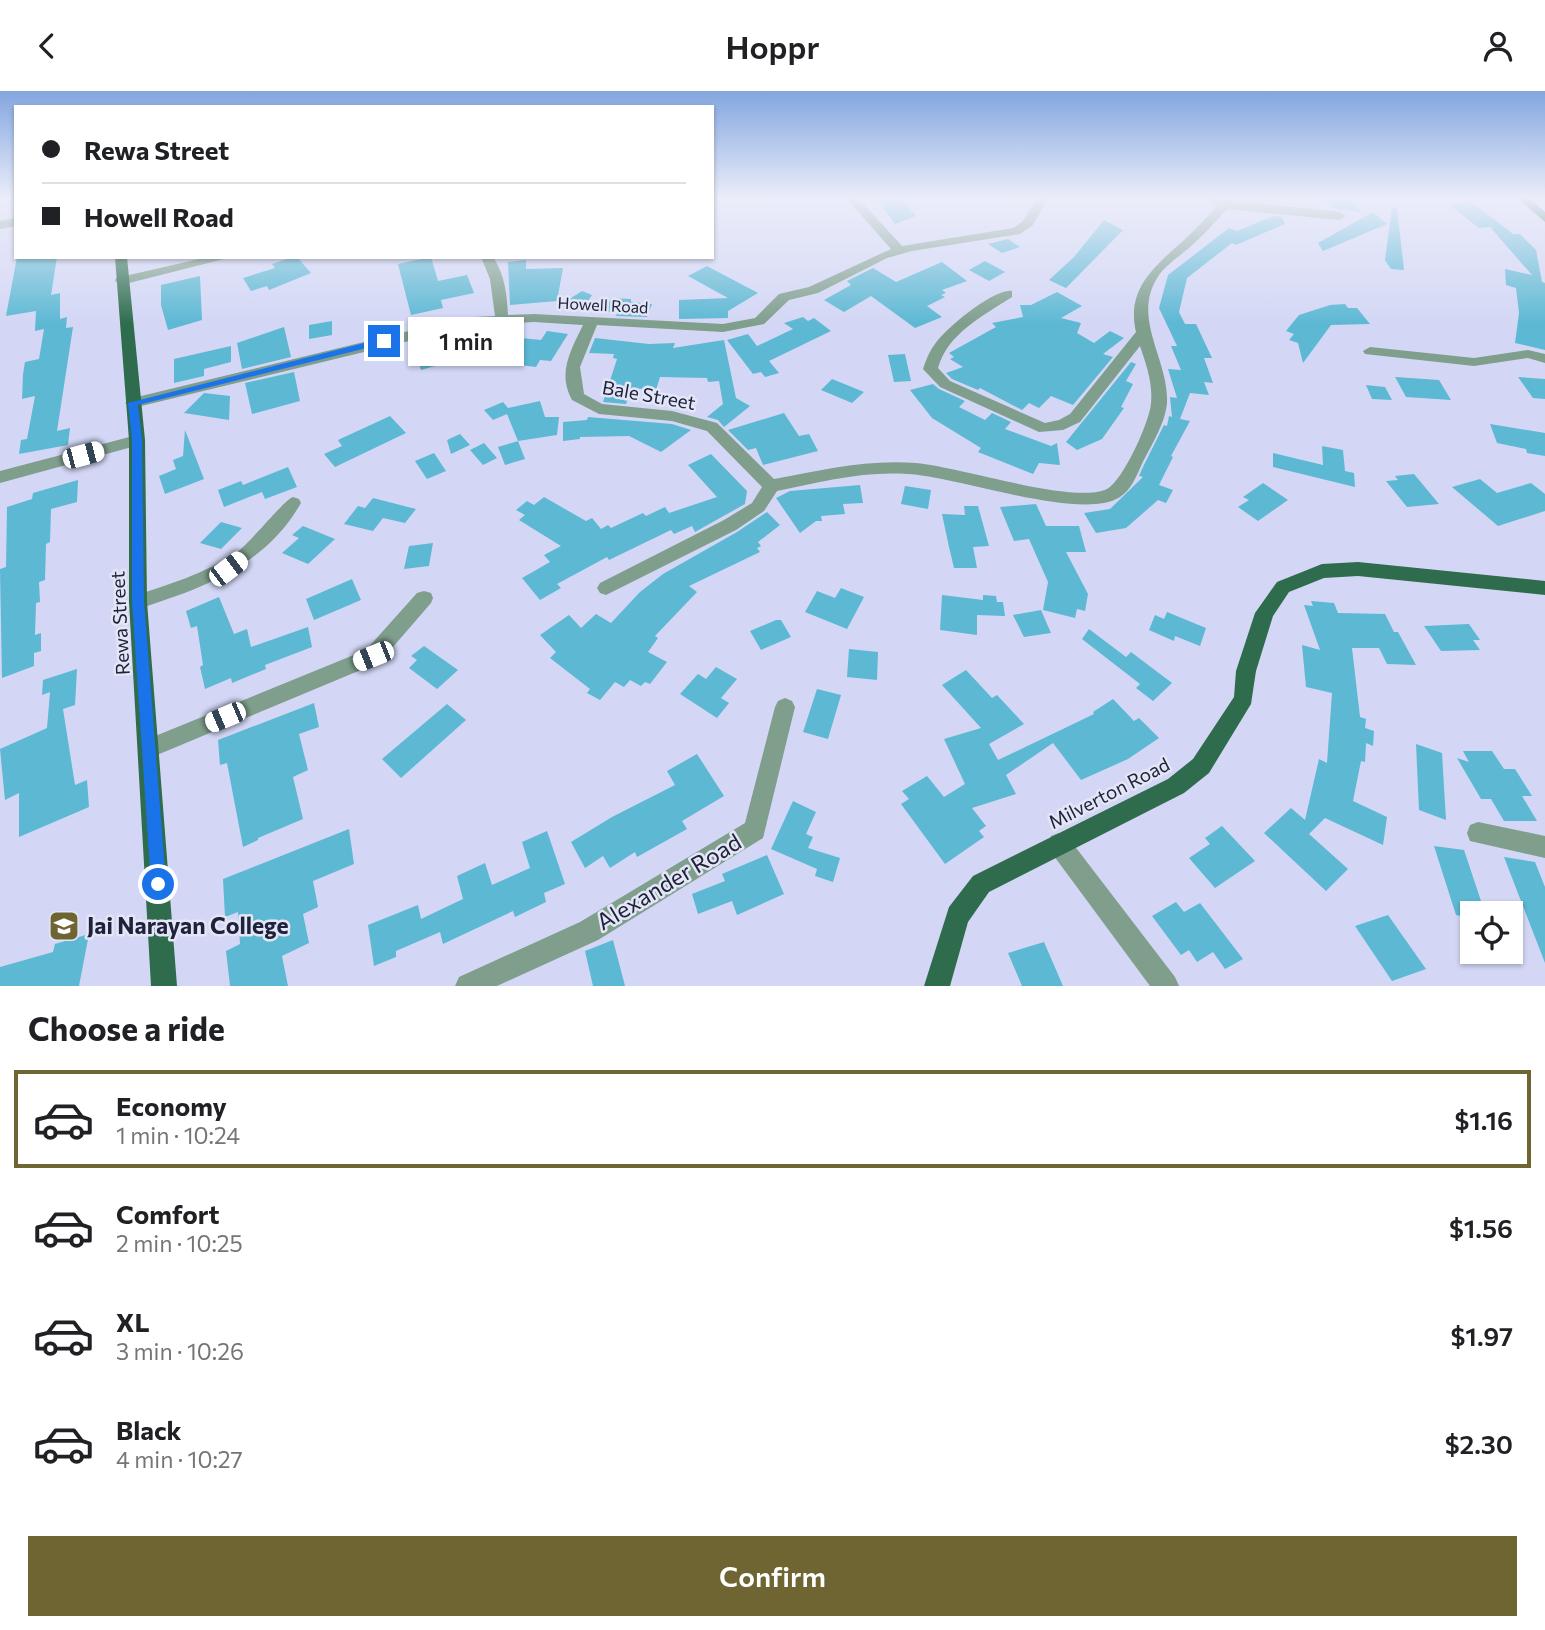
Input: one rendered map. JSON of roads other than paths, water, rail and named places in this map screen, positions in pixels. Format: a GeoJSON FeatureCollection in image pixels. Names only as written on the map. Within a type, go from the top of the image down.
{"type":"FeatureCollection","features":[{"type":"Feature","properties":{"kind":"main road","name":"Rewa Street"},"geometry":{"type":"LineString","coordinates":[[121,259],[137,440],[138,601],[164,986]]}},
{"type":"Feature","properties":{"kind":"main road","name":"Milverton Road"},"geometry":{"type":"LineString","coordinates":[[937,986],[958,916],[981,884],[1176,786],[1201,766],[1244,698],[1246,671],[1264,613],[1283,587],[1322,571],[1358,569],[1545,588]]}},
{"type":"Feature","properties":{"kind":"street"},"geometry":{"type":"LineString","coordinates":[[890,240],[899,250]]}},
{"type":"Feature","properties":{"kind":"street","name":"Howell Road"},"geometry":{"type":"LineString","coordinates":[[133,403],[475,321],[534,318],[723,328],[759,321],[784,297],[813,290],[883,255],[962,240]]}},
{"type":"Feature","properties":{"kind":"street"},"geometry":{"type":"LineString","coordinates":[[606,588],[730,525],[758,507],[771,487],[852,470],[905,468],[954,474],[1005,487],[1089,499],[1111,495],[1124,484],[1157,412],[1158,385],[1142,334],[1140,313],[1143,296],[1153,275],[1191,240]]}},
{"type":"Feature","properties":{"kind":"street"},"geometry":{"type":"LineString","coordinates":[[121,281],[217,259]]}},
{"type":"Feature","properties":{"kind":"street"},"geometry":{"type":"LineString","coordinates":[[489,259],[494,266],[500,292],[502,319]]}},
{"type":"Feature","properties":{"kind":"street"},"geometry":{"type":"LineString","coordinates":[[1006,294],[941,343],[932,357],[930,369],[945,384],[1044,428],[1063,425],[1076,418],[1142,334]]}},
{"type":"Feature","properties":{"kind":"street","name":"Bale Street"},"geometry":{"type":"LineString","coordinates":[[591,323],[572,364],[570,378],[577,397],[599,408],[672,416],[712,427],[771,487]]}},
{"type":"Feature","properties":{"kind":"street"},"geometry":{"type":"LineString","coordinates":[[1370,351],[1474,362],[1528,354],[1545,359]]}},
{"type":"Feature","properties":{"kind":"street"},"geometry":{"type":"LineString","coordinates":[[0,477],[137,440]]}},
{"type":"Feature","properties":{"kind":"street"},"geometry":{"type":"LineString","coordinates":[[138,601],[228,569],[263,543],[293,503]]}},
{"type":"Feature","properties":{"kind":"street"},"geometry":{"type":"LineString","coordinates":[[150,748],[373,656],[424,598]]}},
{"type":"Feature","properties":{"kind":"street","name":"Alexander Road"},"geometry":{"type":"LineString","coordinates":[[468,986],[589,931],[755,830],[785,708]]}},
{"type":"Feature","properties":{"kind":"street"},"geometry":{"type":"LineString","coordinates":[[1478,833],[1545,847]]}},
{"type":"Feature","properties":{"kind":"street"},"geometry":{"type":"LineString","coordinates":[[1059,844],[1166,986]]}},
{"type":"Feature","properties":{"kind":"place","name":"Jai Narayan College"},"geometry":{"type":"Point","coordinates":[64,926]}}]}
